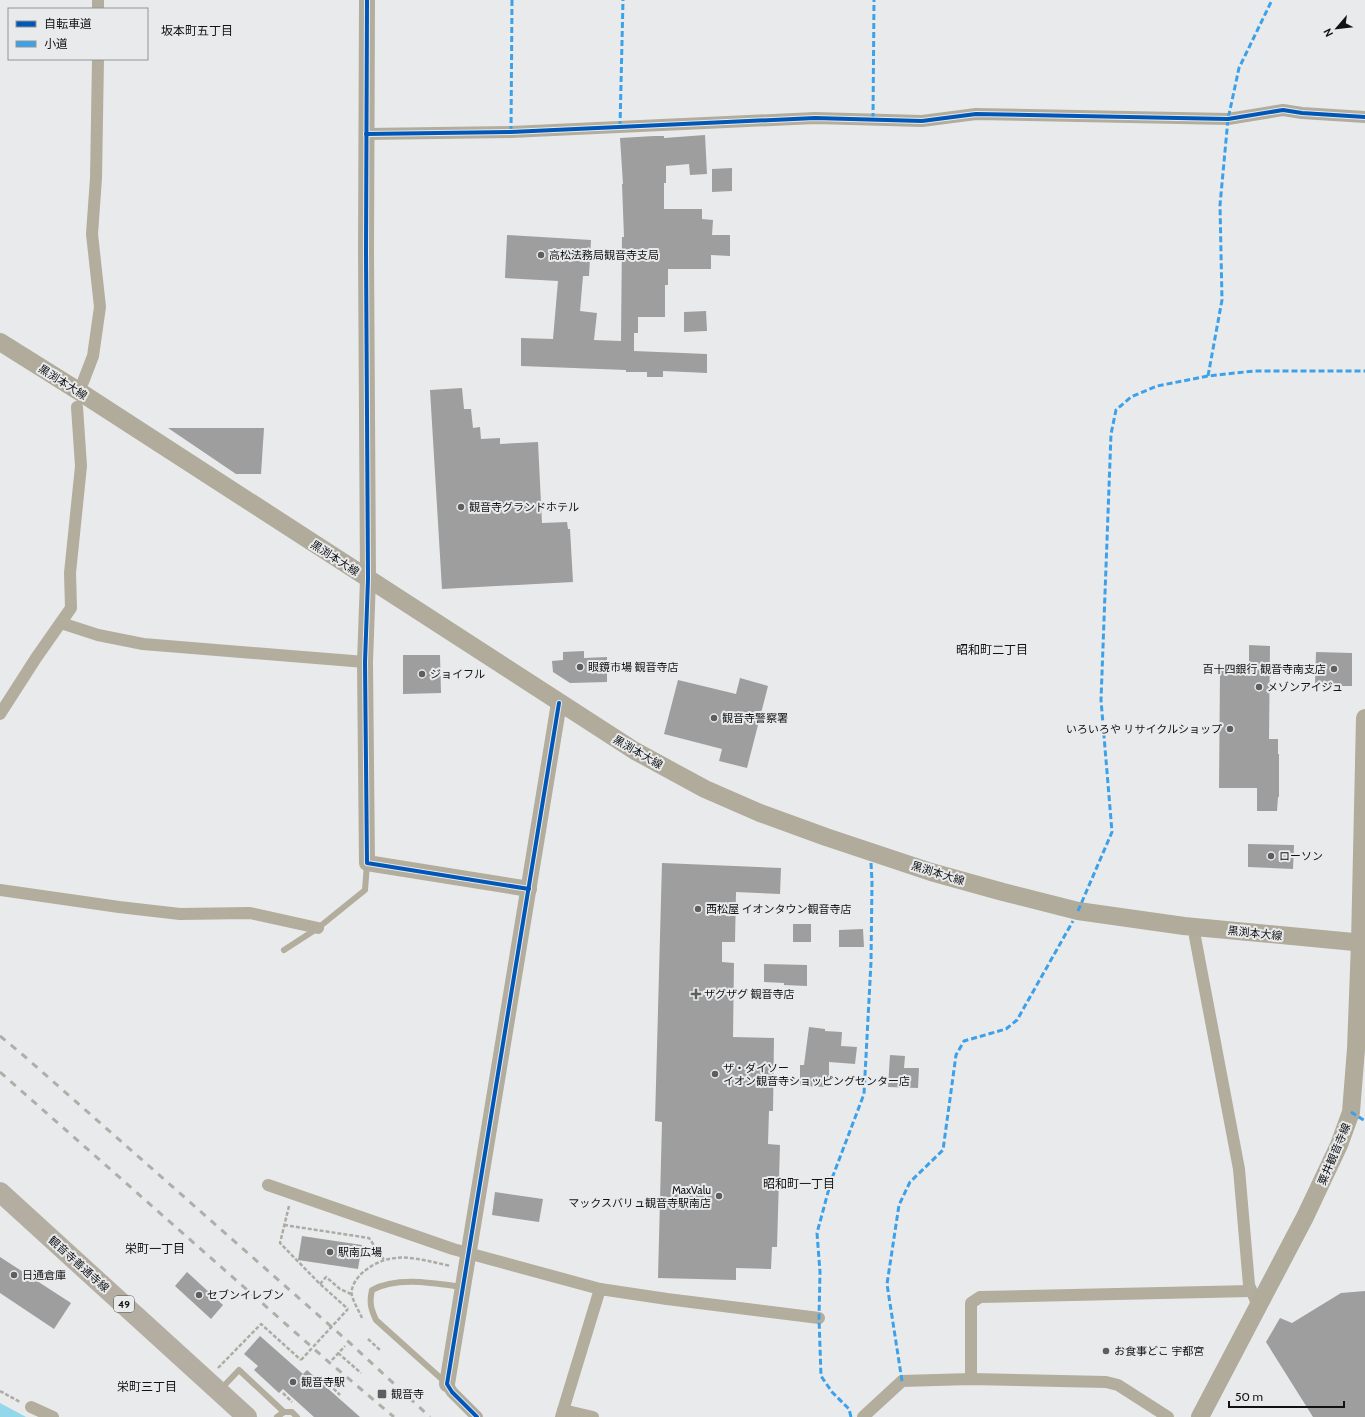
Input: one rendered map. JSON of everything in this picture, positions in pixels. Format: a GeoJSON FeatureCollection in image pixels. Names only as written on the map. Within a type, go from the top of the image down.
{"type":"FeatureCollection","features":[{"type":"Feature","properties":{"kind":"main road","name":"黒渕本大線"},"geometry":{"type":"LineString","coordinates":[[0,342],[80,392],[559,703],[635,751],[705,789],[819,834],[931,872],[1078,911],[1184,926],[1363,943]]}},
{"type":"Feature","properties":{"kind":"main road","name":"粟井観音寺線"},"geometry":{"type":"LineString","coordinates":[[1200,1417],[1254,1298],[1305,1217],[1358,1108],[1356,1049],[1363,943],[1365,718]]}},
{"type":"Feature","properties":{"kind":"main road","name":"観音寺善通寺線"},"geometry":{"type":"LineString","coordinates":[[0,1192],[247,1417]]}},
{"type":"Feature","properties":{"kind":"street"},"geometry":{"type":"LineString","coordinates":[[367,0],[366,134],[368,579],[365,662],[367,863],[529,889]]}},
{"type":"Feature","properties":{"kind":"street"},"geometry":{"type":"LineString","coordinates":[[83,382],[94,356],[100,307],[92,234],[96,178],[98,60]]}},
{"type":"Feature","properties":{"kind":"street"},"geometry":{"type":"LineString","coordinates":[[366,134],[511,132],[815,118],[922,121],[976,114],[1228,119],[1283,110],[1302,113],[1365,117]]}},
{"type":"Feature","properties":{"kind":"street"},"geometry":{"type":"LineString","coordinates":[[0,714],[36,658],[71,608],[70,573],[81,466],[77,407]]}},
{"type":"Feature","properties":{"kind":"street"},"geometry":{"type":"LineString","coordinates":[[61,623],[98,635],[143,644],[365,662]]}},
{"type":"Feature","properties":{"kind":"street"},"geometry":{"type":"LineString","coordinates":[[477,1417],[446,1384],[559,703]]}},
{"type":"Feature","properties":{"kind":"street"},"geometry":{"type":"LineString","coordinates":[[0,890],[180,914],[250,913],[318,928]]}},
{"type":"Feature","properties":{"kind":"street"},"geometry":{"type":"LineString","coordinates":[[971,1379],[971,1303],[980,1297],[1254,1298],[1249,1285],[1239,1169],[1195,937]]}},
{"type":"Feature","properties":{"kind":"street"},"geometry":{"type":"LineString","coordinates":[[268,1185],[468,1253],[600,1289],[819,1318]]}},
{"type":"Feature","properties":{"kind":"street"},"geometry":{"type":"LineString","coordinates":[[594,1417],[562,1414],[600,1289]]}},
{"type":"Feature","properties":{"kind":"street"},"geometry":{"type":"LineString","coordinates":[[863,1417],[902,1381],[971,1379],[1106,1382],[1118,1385],[1168,1417]]}},
{"type":"Feature","properties":{"kind":"street"},"geometry":{"type":"LineString","coordinates":[[31,1407],[53,1417]]}},
{"type":"Feature","properties":{"kind":"lane"},"geometry":{"type":"LineString","coordinates":[[284,950],[318,928],[365,890],[367,863]]}},
{"type":"Feature","properties":{"kind":"lane"},"geometry":{"type":"LineString","coordinates":[[446,1384],[376,1320],[370,1308],[370,1297],[372,1290],[380,1285],[400,1281],[462,1287]]}},
{"type":"Feature","properties":{"kind":"lane"},"geometry":{"type":"LineString","coordinates":[[219,1391],[239,1370],[284,1412]]}},
{"type":"Feature","properties":{"kind":"lane"},"geometry":{"type":"LineString","coordinates":[[277,1417],[284,1412],[292,1412],[297,1417]]}},
{"type":"Feature","properties":{"kind":"path"},"geometry":{"type":"LineString","coordinates":[[217,1369],[261,1324],[301,1360],[348,1309],[320,1284],[280,1243],[291,1193]]}},
{"type":"Feature","properties":{"kind":"path"},"geometry":{"type":"LineString","coordinates":[[284,1225],[369,1238],[384,1260]]}},
{"type":"Feature","properties":{"kind":"path"},"geometry":{"type":"LineString","coordinates":[[351,1294],[355,1280],[370,1267],[384,1260],[403,1257],[451,1266]]}},
{"type":"Feature","properties":{"kind":"path"},"geometry":{"type":"LineString","coordinates":[[320,1284],[326,1277],[340,1289],[351,1294],[364,1322]]}},
{"type":"Feature","properties":{"kind":"path"},"geometry":{"type":"LineString","coordinates":[[368,1340],[380,1350]]}},
{"type":"Feature","properties":{"kind":"path"},"geometry":{"type":"LineString","coordinates":[[332,1360],[345,1346]]}},
{"type":"Feature","properties":{"kind":"path"},"geometry":{"type":"LineString","coordinates":[[338,1353],[361,1373]]}},
{"type":"Feature","properties":{"kind":"path"},"geometry":{"type":"LineString","coordinates":[[325,1386],[328,1384],[340,1395]]}},
{"type":"Feature","properties":{"kind":"path"},"geometry":{"type":"LineString","coordinates":[[0,1391],[31,1407]]}},
{"type":"Feature","properties":{"kind":"water"},"geometry":{"type":"Polygon","coordinates":[[[0,1403],[26,1417],[0,1417],[0,1403]]]}},
{"type":"Feature","properties":{"kind":"building"},"geometry":{"type":"Polygon","coordinates":[[[705,135],[707,174],[690,175],[689,164],[666,166],[666,183],[664,183],[664,209],[702,209],[702,219],[713,220],[712,235],[730,235],[730,256],[711,255],[711,269],[668,269],[668,285],[665,285],[665,317],[638,317],[638,333],[634,333],[634,351],[707,354],[707,373],[663,371],[663,377],[647,377],[647,372],[626,372],[626,370],[521,366],[521,338],[553,339],[558,281],[505,278],[507,235],[591,240],[589,276],[583,276],[580,311],[597,313],[594,340],[621,341],[622,237],[624,237],[620,138],[664,136],[664,138],[705,135]]]}},
{"type":"Feature","properties":{"kind":"building"},"geometry":{"type":"Polygon","coordinates":[[[732,168],[732,191],[712,192],[712,169],[732,168]]]}},
{"type":"Feature","properties":{"kind":"building"},"geometry":{"type":"Polygon","coordinates":[[[706,311],[707,331],[684,332],[684,312],[706,311]]]}},
{"type":"Feature","properties":{"kind":"building"},"geometry":{"type":"Polygon","coordinates":[[[462,388],[464,409],[471,409],[473,428],[480,427],[481,439],[500,438],[500,444],[538,442],[542,523],[567,522],[568,529],[570,529],[573,582],[442,589],[430,390],[462,388]]]}},
{"type":"Feature","properties":{"kind":"building"},"geometry":{"type":"Polygon","coordinates":[[[168,428],[264,428],[261,474],[236,474],[168,428]]]}},
{"type":"Feature","properties":{"kind":"building"},"geometry":{"type":"Polygon","coordinates":[[[1249,645],[1270,646],[1269,739],[1278,739],[1279,797],[1277,811],[1257,811],[1257,788],[1219,788],[1220,671],[1249,671],[1249,645]]]}},
{"type":"Feature","properties":{"kind":"building","name":"眼鏡市場 観音寺店"},"geometry":{"type":"Polygon","coordinates":[[[584,651],[584,658],[607,657],[607,682],[570,683],[553,672],[552,661],[563,660],[563,652],[584,651]]]}},
{"type":"Feature","properties":{"kind":"building","name":"百十四銀行 観音寺南支店"},"geometry":{"type":"Polygon","coordinates":[[[1316,652],[1352,653],[1352,686],[1315,686],[1316,652]]]}},
{"type":"Feature","properties":{"kind":"building","name":"ジョイフル"},"geometry":{"type":"Polygon","coordinates":[[[403,655],[440,655],[441,693],[403,694],[403,655]]]}},
{"type":"Feature","properties":{"kind":"building","name":"観音寺警察署"},"geometry":{"type":"Polygon","coordinates":[[[740,678],[768,686],[747,768],[719,761],[722,749],[664,734],[678,680],[736,694],[740,678]]]}},
{"type":"Feature","properties":{"kind":"building","name":"ローソン"},"geometry":{"type":"Polygon","coordinates":[[[1248,844],[1294,845],[1293,869],[1248,867],[1248,844]]]}},
{"type":"Feature","properties":{"kind":"building"},"geometry":{"type":"Polygon","coordinates":[[[662,863],[781,868],[780,894],[736,892],[735,942],[722,942],[722,962],[734,963],[733,1037],[774,1038],[773,1111],[769,1111],[768,1144],[780,1145],[777,1247],[772,1247],[771,1269],[736,1268],[736,1280],[658,1278],[662,1122],[655,1121],[662,863]]]}},
{"type":"Feature","properties":{"kind":"building"},"geometry":{"type":"Polygon","coordinates":[[[793,924],[811,924],[811,942],[793,942],[793,924]]]}},
{"type":"Feature","properties":{"kind":"building"},"geometry":{"type":"Polygon","coordinates":[[[863,929],[864,947],[839,947],[839,930],[863,929]]]}},
{"type":"Feature","properties":{"kind":"building"},"geometry":{"type":"Polygon","coordinates":[[[764,964],[807,965],[807,986],[764,982],[764,964]]]}},
{"type":"Feature","properties":{"kind":"building"},"geometry":{"type":"Polygon","coordinates":[[[809,1027],[825,1029],[825,1031],[842,1032],[841,1046],[857,1047],[855,1064],[829,1062],[829,1087],[800,1086],[800,1065],[804,1065],[809,1027]]]}},
{"type":"Feature","properties":{"kind":"building"},"geometry":{"type":"Polygon","coordinates":[[[890,1055],[905,1056],[904,1068],[919,1068],[918,1088],[888,1087],[890,1055]]]}},
{"type":"Feature","properties":{"kind":"building"},"geometry":{"type":"Polygon","coordinates":[[[495,1192],[543,1199],[539,1222],[492,1215],[495,1192]]]}},
{"type":"Feature","properties":{"kind":"building","name":"駅南広場"},"geometry":{"type":"Polygon","coordinates":[[[302,1236],[362,1245],[358,1269],[298,1260],[302,1236]]]}},
{"type":"Feature","properties":{"kind":"building","name":"日通倉庫"},"geometry":{"type":"Polygon","coordinates":[[[0,1257],[71,1303],[54,1329],[0,1293],[0,1257]]]}},
{"type":"Feature","properties":{"kind":"building","name":"セブンイレブン"},"geometry":{"type":"Polygon","coordinates":[[[187,1272],[223,1305],[211,1319],[175,1286],[187,1272]]]}},
{"type":"Feature","properties":{"kind":"building"},"geometry":{"type":"Polygon","coordinates":[[[1365,1291],[1365,1417],[1313,1417],[1266,1342],[1280,1318],[1292,1323],[1341,1293],[1365,1291]]]}},
{"type":"Feature","properties":{"kind":"building","name":"観音寺駅"},"geometry":{"type":"Polygon","coordinates":[[[260,1336],[303,1374],[307,1370],[360,1417],[314,1417],[283,1389],[279,1393],[254,1370],[258,1366],[244,1354],[260,1336]]]}},
{"type":"Feature","properties":{"kind":"railway"},"geometry":{"type":"LineString","coordinates":[[0,1036],[351,1344],[430,1417]]}},
{"type":"Feature","properties":{"kind":"railway"},"geometry":{"type":"LineString","coordinates":[[0,1072],[330,1363],[394,1417]]}},
{"type":"Feature","properties":{"kind":"marked path"},"geometry":{"type":"LineString","coordinates":[[511,132],[512,0]]}},
{"type":"Feature","properties":{"kind":"marked path"},"geometry":{"type":"LineString","coordinates":[[620,127],[623,0]]}},
{"type":"Feature","properties":{"kind":"marked path"},"geometry":{"type":"LineString","coordinates":[[873,119],[874,0]]}},
{"type":"Feature","properties":{"kind":"marked path"},"geometry":{"type":"LineString","coordinates":[[1208,376],[1222,300],[1220,205],[1228,119],[1239,68],[1272,0]]}},
{"type":"Feature","properties":{"kind":"marked path"},"geometry":{"type":"LineString","coordinates":[[1078,911],[1112,832],[1101,700],[1111,434],[1116,410],[1131,397],[1157,386],[1208,376],[1254,371],[1365,371]]}},
{"type":"Feature","properties":{"kind":"marked path"},"geometry":{"type":"LineString","coordinates":[[851,1417],[849,1409],[832,1392],[821,1376],[819,1318],[820,1272],[817,1233],[831,1181],[864,1094],[871,962],[871,863]]}},
{"type":"Feature","properties":{"kind":"marked path"},"geometry":{"type":"LineString","coordinates":[[902,1381],[887,1284],[899,1205],[910,1182],[943,1150],[956,1055],[964,1041],[1006,1029],[1017,1020],[1073,921]]}},
{"type":"Feature","properties":{"kind":"marked path"},"geometry":{"type":"LineString","coordinates":[[1351,1112],[1365,1121]]}},
{"type":"Feature","properties":{"kind":"cycle path"},"geometry":{"type":"LineString","coordinates":[[367,0],[366,252],[368,579],[365,662],[367,863],[529,889]]}},
{"type":"Feature","properties":{"kind":"cycle path"},"geometry":{"type":"LineString","coordinates":[[366,134],[511,132],[815,118],[922,121],[976,114],[1228,119],[1283,110],[1302,113],[1365,117]]}},
{"type":"Feature","properties":{"kind":"cycle path"},"geometry":{"type":"LineString","coordinates":[[477,1417],[452,1392],[447,1384],[559,703]]}},
{"type":"Feature","properties":{"kind":"place","name":"高松法務局観音寺支局"},"geometry":{"type":"Point","coordinates":[541,255]}},
{"type":"Feature","properties":{"kind":"place","name":"観音寺グランドホテル"},"geometry":{"type":"Point","coordinates":[461,507]}},
{"type":"Feature","properties":{"kind":"place","name":"眼鏡市場 観音寺店"},"geometry":{"type":"Point","coordinates":[580,667]}},
{"type":"Feature","properties":{"kind":"place","name":"百十四銀行 観音寺南支店"},"geometry":{"type":"Point","coordinates":[1334,669]}},
{"type":"Feature","properties":{"kind":"place","name":"ジョイフル"},"geometry":{"type":"Point","coordinates":[422,674]}},
{"type":"Feature","properties":{"kind":"place","name":"メゾンアイジュ"},"geometry":{"type":"Point","coordinates":[1259,687]}},
{"type":"Feature","properties":{"kind":"place","name":"観音寺警察署"},"geometry":{"type":"Point","coordinates":[714,718]}},
{"type":"Feature","properties":{"kind":"place","name":"いろいろや リサイクルショップ"},"geometry":{"type":"Point","coordinates":[1230,729]}},
{"type":"Feature","properties":{"kind":"place","name":"ローソン"},"geometry":{"type":"Point","coordinates":[1271,856]}},
{"type":"Feature","properties":{"kind":"place","name":"西松屋 イオンタウン観音寺店"},"geometry":{"type":"Point","coordinates":[698,909]}},
{"type":"Feature","properties":{"kind":"place","name":"ザグザグ 観音寺店"},"geometry":{"type":"Point","coordinates":[696,994]}},
{"type":"Feature","properties":{"kind":"place","name":"ザ・ダイソー イオン観音寺ショッピングセンター店"},"geometry":{"type":"Point","coordinates":[715,1074]}},
{"type":"Feature","properties":{"kind":"place","name":"MaxValu マックスバリュ観音寺駅南店"},"geometry":{"type":"Point","coordinates":[719,1196]}},
{"type":"Feature","properties":{"kind":"place","name":"駅南広場"},"geometry":{"type":"Point","coordinates":[330,1252]}},
{"type":"Feature","properties":{"kind":"place","name":"日通倉庫"},"geometry":{"type":"Point","coordinates":[14,1275]}},
{"type":"Feature","properties":{"kind":"place","name":"セブンイレブン"},"geometry":{"type":"Point","coordinates":[199,1295]}},
{"type":"Feature","properties":{"kind":"place","name":"お食事どこ 宇都宮"},"geometry":{"type":"Point","coordinates":[1106,1351]}},
{"type":"Feature","properties":{"kind":"place","name":"観音寺駅"},"geometry":{"type":"Point","coordinates":[293,1382]}},
{"type":"Feature","properties":{"kind":"place","name":"観音寺"},"geometry":{"type":"Point","coordinates":[382,1394]}},
{"type":"Feature","properties":{"kind":"district","name":"坂本町五丁目"},"geometry":{"type":"Point","coordinates":[197,30]}},
{"type":"Feature","properties":{"kind":"district","name":"昭和町二丁目"},"geometry":{"type":"Point","coordinates":[992,649]}},
{"type":"Feature","properties":{"kind":"district","name":"昭和町一丁目"},"geometry":{"type":"Point","coordinates":[799,1183]}},
{"type":"Feature","properties":{"kind":"district","name":"栄町一丁目"},"geometry":{"type":"Point","coordinates":[155,1248]}},
{"type":"Feature","properties":{"kind":"district","name":"栄町三丁目"},"geometry":{"type":"Point","coordinates":[147,1386]}}]}
